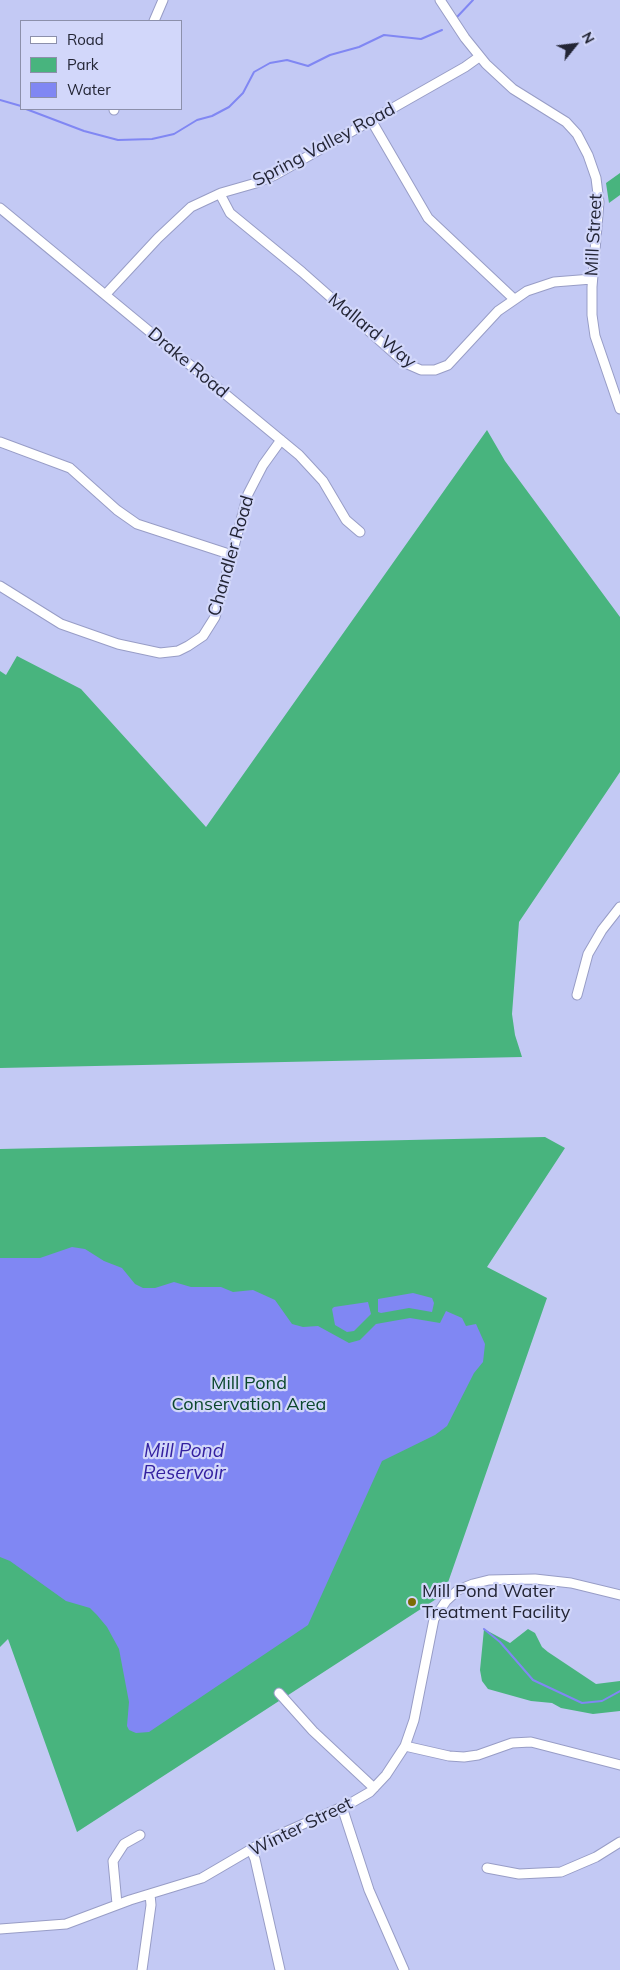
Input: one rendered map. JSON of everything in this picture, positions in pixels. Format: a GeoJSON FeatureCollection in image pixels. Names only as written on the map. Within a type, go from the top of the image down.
{"type":"FeatureCollection","features":[{"type":"Feature","properties":{"kind":"street"},"geometry":{"type":"LineString","coordinates":[[154,20],[163,0]]}},
{"type":"Feature","properties":{"kind":"street","name":"Mill Street"},"geometry":{"type":"LineString","coordinates":[[440,0],[458,29],[479,57],[513,89],[566,122],[584,148],[594,170],[599,202],[591,298],[594,331],[620,410]]}},
{"type":"Feature","properties":{"kind":"street","name":"Spring Valley Road"},"geometry":{"type":"LineString","coordinates":[[106,294],[182,214],[196,204],[274,175],[465,67],[479,57]]}},
{"type":"Feature","properties":{"kind":"street"},"geometry":{"type":"LineString","coordinates":[[371,120],[428,218],[514,299]]}},
{"type":"Feature","properties":{"kind":"street","name":"Mallard Way"},"geometry":{"type":"LineString","coordinates":[[220,194],[230,214],[302,272],[405,363],[417,370],[435,370],[448,364],[498,311],[530,289],[554,282],[592,280]]}},
{"type":"Feature","properties":{"kind":"street","name":"Drake Road"},"geometry":{"type":"LineString","coordinates":[[0,208],[311,466],[346,520],[360,532]]}},
{"type":"Feature","properties":{"kind":"street","name":"Chandler Road"},"geometry":{"type":"LineString","coordinates":[[0,586],[61,624],[138,650],[154,653],[172,652],[194,644],[210,627],[220,604],[248,494],[262,466],[281,440]]}},
{"type":"Feature","properties":{"kind":"street"},"geometry":{"type":"LineString","coordinates":[[0,442],[70,468],[117,510],[137,524],[232,555]]}},
{"type":"Feature","properties":{"kind":"street"},"geometry":{"type":"LineString","coordinates":[[577,995],[588,954],[602,930],[620,907]]}},
{"type":"Feature","properties":{"kind":"street","name":"Winter Street"},"geometry":{"type":"LineString","coordinates":[[0,1929],[66,1924],[117,1904],[207,1876],[278,1834],[342,1807],[374,1788],[390,1771],[405,1746],[414,1720],[432,1626],[438,1611],[448,1598],[473,1584],[523,1578],[563,1581],[620,1595]]}},
{"type":"Feature","properties":{"kind":"street"},"geometry":{"type":"LineString","coordinates":[[280,1693],[313,1731],[374,1788]]}},
{"type":"Feature","properties":{"kind":"street"},"geometry":{"type":"LineString","coordinates":[[405,1746],[449,1756],[464,1757],[478,1755],[512,1743],[531,1742],[620,1765]]}},
{"type":"Feature","properties":{"kind":"street"},"geometry":{"type":"LineString","coordinates":[[342,1807],[369,1890],[404,1970]]}},
{"type":"Feature","properties":{"kind":"street"},"geometry":{"type":"LineString","coordinates":[[117,1904],[113,1861],[124,1844],[140,1835]]}},
{"type":"Feature","properties":{"kind":"street"},"geometry":{"type":"LineString","coordinates":[[487,1868],[518,1874],[560,1872],[596,1858],[620,1842]]}},
{"type":"Feature","properties":{"kind":"street"},"geometry":{"type":"LineString","coordinates":[[251,1850],[255,1859],[280,1970]]}},
{"type":"Feature","properties":{"kind":"street"},"geometry":{"type":"LineString","coordinates":[[142,1970],[151,1905],[150,1894]]}},
{"type":"Feature","properties":{"kind":"green space"},"geometry":{"type":"Polygon","coordinates":[[[620,173],[620,195],[609,203],[606,183],[620,173]]]}},
{"type":"Feature","properties":{"kind":"green space"},"geometry":{"type":"Polygon","coordinates":[[[487,430],[505,461],[620,617],[620,772],[519,922],[512,1014],[515,1035],[522,1057],[0,1068],[0,671],[6,675],[17,656],[81,689],[206,827],[487,430]]]}},
{"type":"Feature","properties":{"kind":"green space","name":"Mill Pond Conservation Area"},"geometry":{"type":"Polygon","coordinates":[[[545,1137],[565,1148],[487,1267],[547,1298],[444,1594],[77,1832],[8,1639],[0,1647],[0,1149],[545,1137]]]}},
{"type":"Feature","properties":{"kind":"green space"},"geometry":{"type":"Polygon","coordinates":[[[484,1629],[510,1643],[528,1629],[535,1633],[542,1647],[548,1652],[596,1684],[620,1681],[620,1711],[593,1714],[561,1708],[552,1703],[531,1701],[488,1689],[482,1681],[480,1670],[484,1629]]]}},
{"type":"Feature","properties":{"kind":"water","name":"Mill Pond Reservoir"},"geometry":{"type":"Polygon","coordinates":[[[72,1247],[85,1249],[104,1261],[122,1268],[135,1284],[143,1288],[155,1288],[174,1282],[191,1287],[221,1287],[233,1292],[253,1290],[275,1300],[292,1324],[303,1327],[318,1326],[349,1343],[360,1340],[376,1324],[410,1318],[440,1323],[446,1311],[462,1318],[466,1326],[476,1324],[485,1344],[483,1362],[474,1373],[447,1426],[435,1435],[382,1461],[308,1625],[149,1732],[136,1733],[129,1730],[127,1726],[129,1702],[119,1649],[107,1627],[97,1615],[90,1608],[66,1601],[10,1561],[0,1557],[0,1258],[40,1258],[72,1247]]]}},
{"type":"Feature","properties":{"kind":"water"},"geometry":{"type":"Polygon","coordinates":[[[413,1293],[432,1298],[434,1303],[432,1312],[409,1308],[378,1312],[378,1299],[413,1293]]]}},
{"type":"Feature","properties":{"kind":"water"},"geometry":{"type":"Polygon","coordinates":[[[368,1302],[371,1314],[354,1331],[347,1332],[335,1325],[332,1309],[334,1307],[368,1302]]]}},
{"type":"Feature","properties":{"kind":"waterway"},"geometry":{"type":"LineString","coordinates":[[457,17],[473,0]]}},
{"type":"Feature","properties":{"kind":"waterway"},"geometry":{"type":"LineString","coordinates":[[29,110],[84,131],[118,140],[152,139],[174,134],[197,120],[212,116],[229,107],[243,93],[254,72],[270,63],[287,60],[308,66],[330,55],[359,47],[384,35],[421,39],[442,30]]}},
{"type":"Feature","properties":{"kind":"waterway"},"geometry":{"type":"LineString","coordinates":[[0,100],[20,106]]}},
{"type":"Feature","properties":{"kind":"waterway"},"geometry":{"type":"LineString","coordinates":[[484,1629],[500,1642],[533,1680],[582,1703],[602,1701],[620,1691]]}},
{"type":"Feature","properties":{"kind":"place","name":"Mill Pond Water Treatment Facility"},"geometry":{"type":"Point","coordinates":[412,1602]}}]}
